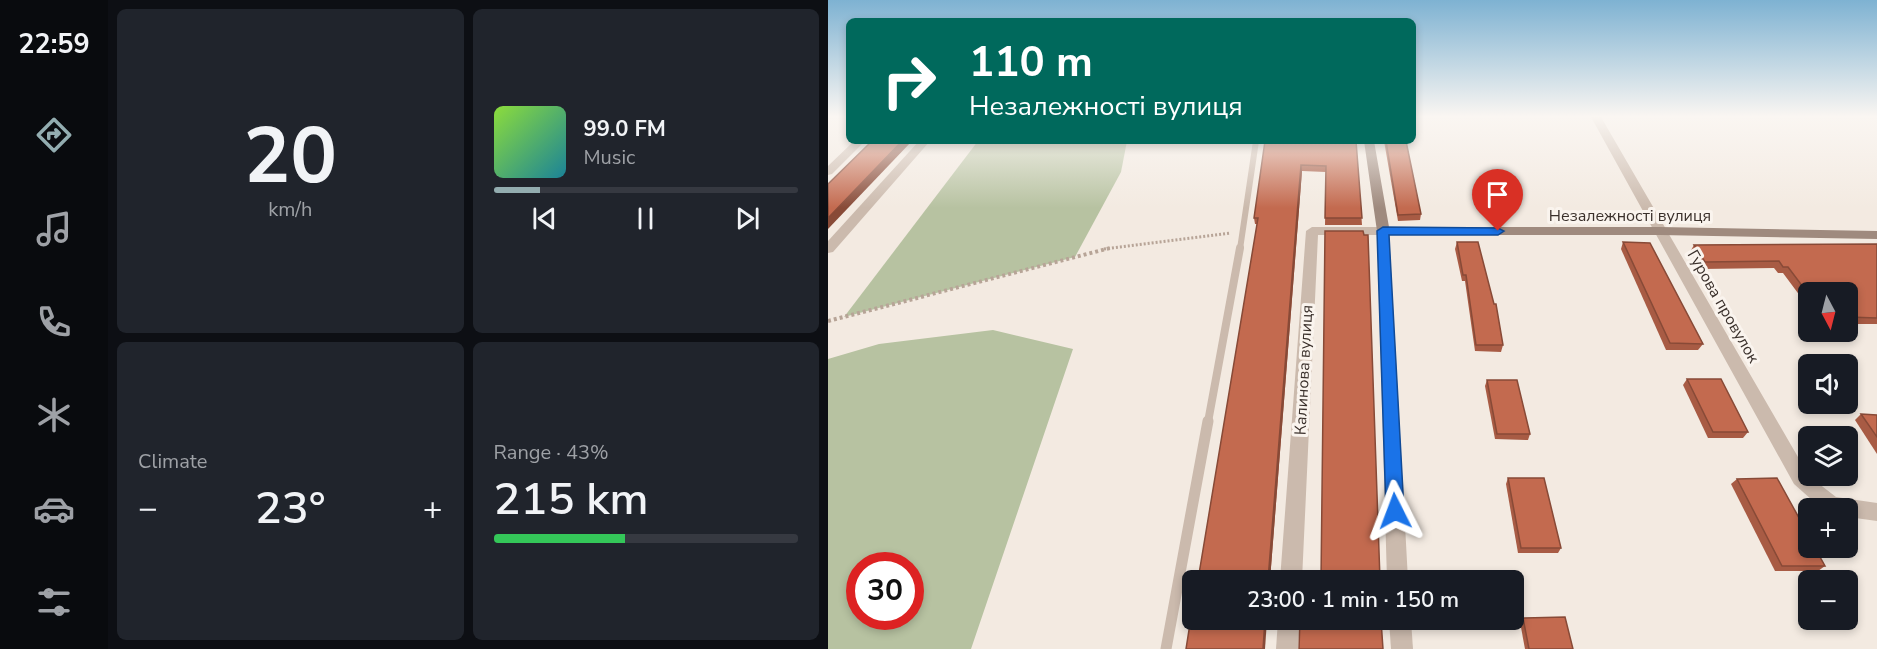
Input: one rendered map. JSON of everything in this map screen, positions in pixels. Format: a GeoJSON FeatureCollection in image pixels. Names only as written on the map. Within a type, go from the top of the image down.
{"type":"FeatureCollection","features":[{"type":"Feature","properties":{"kind":"street"},"geometry":{"type":"LineString","coordinates":[[828,172],[854,147]]}},
{"type":"Feature","properties":{"kind":"street"},"geometry":{"type":"LineString","coordinates":[[828,249],[919,147]]}},
{"type":"Feature","properties":{"kind":"street"},"geometry":{"type":"LineString","coordinates":[[1370,147],[1383,231],[1398,570]]}},
{"type":"Feature","properties":{"kind":"street","name":"Гурова провулок"},"geometry":{"type":"LineString","coordinates":[[1613,147],[1801,478],[1831,505],[1877,512]]}},
{"type":"Feature","properties":{"kind":"street","name":"Калинова вулиця"},"geometry":{"type":"LineString","coordinates":[[1292,570],[1312,231],[1383,231]]}},
{"type":"Feature","properties":{"kind":"street","name":"Незалежності вулиця"},"geometry":{"type":"LineString","coordinates":[[1383,231],[1660,231],[1877,235]]}},
{"type":"Feature","properties":{"kind":"street"},"geometry":{"type":"LineString","coordinates":[[1287,649],[1288,630]]}},
{"type":"Feature","properties":{"kind":"street"},"geometry":{"type":"LineString","coordinates":[[1401,630],[1402,649]]}},
{"type":"Feature","properties":{"kind":"lane"},"geometry":{"type":"LineString","coordinates":[[1166,649],[1243,232],[1255,147]]}},
{"type":"Feature","properties":{"kind":"path"},"geometry":{"type":"LineString","coordinates":[[828,321],[1118,246],[1182,237],[1243,232]]}},
{"type":"Feature","properties":{"kind":"green space"},"geometry":{"type":"Polygon","coordinates":[[[973,147],[1126,147],[1121,172],[1075,257],[844,317],[973,147]]]}},
{"type":"Feature","properties":{"kind":"green space"},"geometry":{"type":"Polygon","coordinates":[[[993,330],[1073,349],[971,649],[828,649],[828,359],[879,344],[993,330]]]}},
{"type":"Feature","properties":{"kind":"building"},"geometry":{"type":"Polygon","coordinates":[[[866,147],[896,147],[828,218],[828,184],[866,147]]]}},
{"type":"Feature","properties":{"kind":"building"},"geometry":{"type":"Polygon","coordinates":[[[1264,147],[1356,147],[1362,218],[1325,218],[1326,166],[1301,165],[1269,570],[1200,570],[1258,218],[1254,218],[1264,147]]]}},
{"type":"Feature","properties":{"kind":"building"},"geometry":{"type":"Polygon","coordinates":[[[1387,147],[1407,147],[1421,214],[1398,215],[1387,147]]]}},
{"type":"Feature","properties":{"kind":"building"},"geometry":{"type":"Polygon","coordinates":[[[1325,231],[1363,231],[1364,235],[1368,235],[1380,570],[1321,570],[1325,231]]]}},
{"type":"Feature","properties":{"kind":"building"},"geometry":{"type":"Polygon","coordinates":[[[1457,242],[1478,242],[1494,304],[1496,304],[1503,345],[1476,345],[1466,275],[1463,275],[1457,242]]]}},
{"type":"Feature","properties":{"kind":"building"},"geometry":{"type":"Polygon","coordinates":[[[1623,242],[1650,243],[1703,344],[1670,343],[1623,242]]]}},
{"type":"Feature","properties":{"kind":"building"},"geometry":{"type":"Polygon","coordinates":[[[1877,244],[1877,318],[1858,317],[1858,282],[1799,282],[1788,267],[1783,267],[1779,261],[1705,262],[1694,245],[1877,244]]]}},
{"type":"Feature","properties":{"kind":"building"},"geometry":{"type":"Polygon","coordinates":[[[1687,379],[1721,379],[1748,432],[1713,432],[1687,379]]]}},
{"type":"Feature","properties":{"kind":"building"},"geometry":{"type":"Polygon","coordinates":[[[1487,380],[1517,380],[1530,434],[1497,434],[1487,380]]]}},
{"type":"Feature","properties":{"kind":"building"},"geometry":{"type":"Polygon","coordinates":[[[1861,414],[1877,415],[1877,437],[1861,414]]]}},
{"type":"Feature","properties":{"kind":"building"},"geometry":{"type":"Polygon","coordinates":[[[1508,478],[1544,478],[1561,548],[1521,548],[1508,478]]]}},
{"type":"Feature","properties":{"kind":"building"},"geometry":{"type":"Polygon","coordinates":[[[1777,478],[1798,516],[1798,558],[1821,558],[1825,566],[1782,566],[1737,479],[1777,478]]]}},
{"type":"Feature","properties":{"kind":"building"},"geometry":{"type":"Polygon","coordinates":[[[1565,617],[1573,649],[1529,649],[1524,618],[1565,617]]]}},
{"type":"Feature","properties":{"kind":"building"},"geometry":{"type":"Polygon","coordinates":[[[1189,630],[1264,630],[1263,649],[1186,649],[1189,630]]]}},
{"type":"Feature","properties":{"kind":"building"},"geometry":{"type":"Polygon","coordinates":[[[1300,630],[1382,630],[1383,649],[1299,649],[1300,630]]]}},
{"type":"Feature","properties":{"kind":"route"},"geometry":{"type":"LineString","coordinates":[[1395,511],[1383,231],[1498,231]]}}]}
